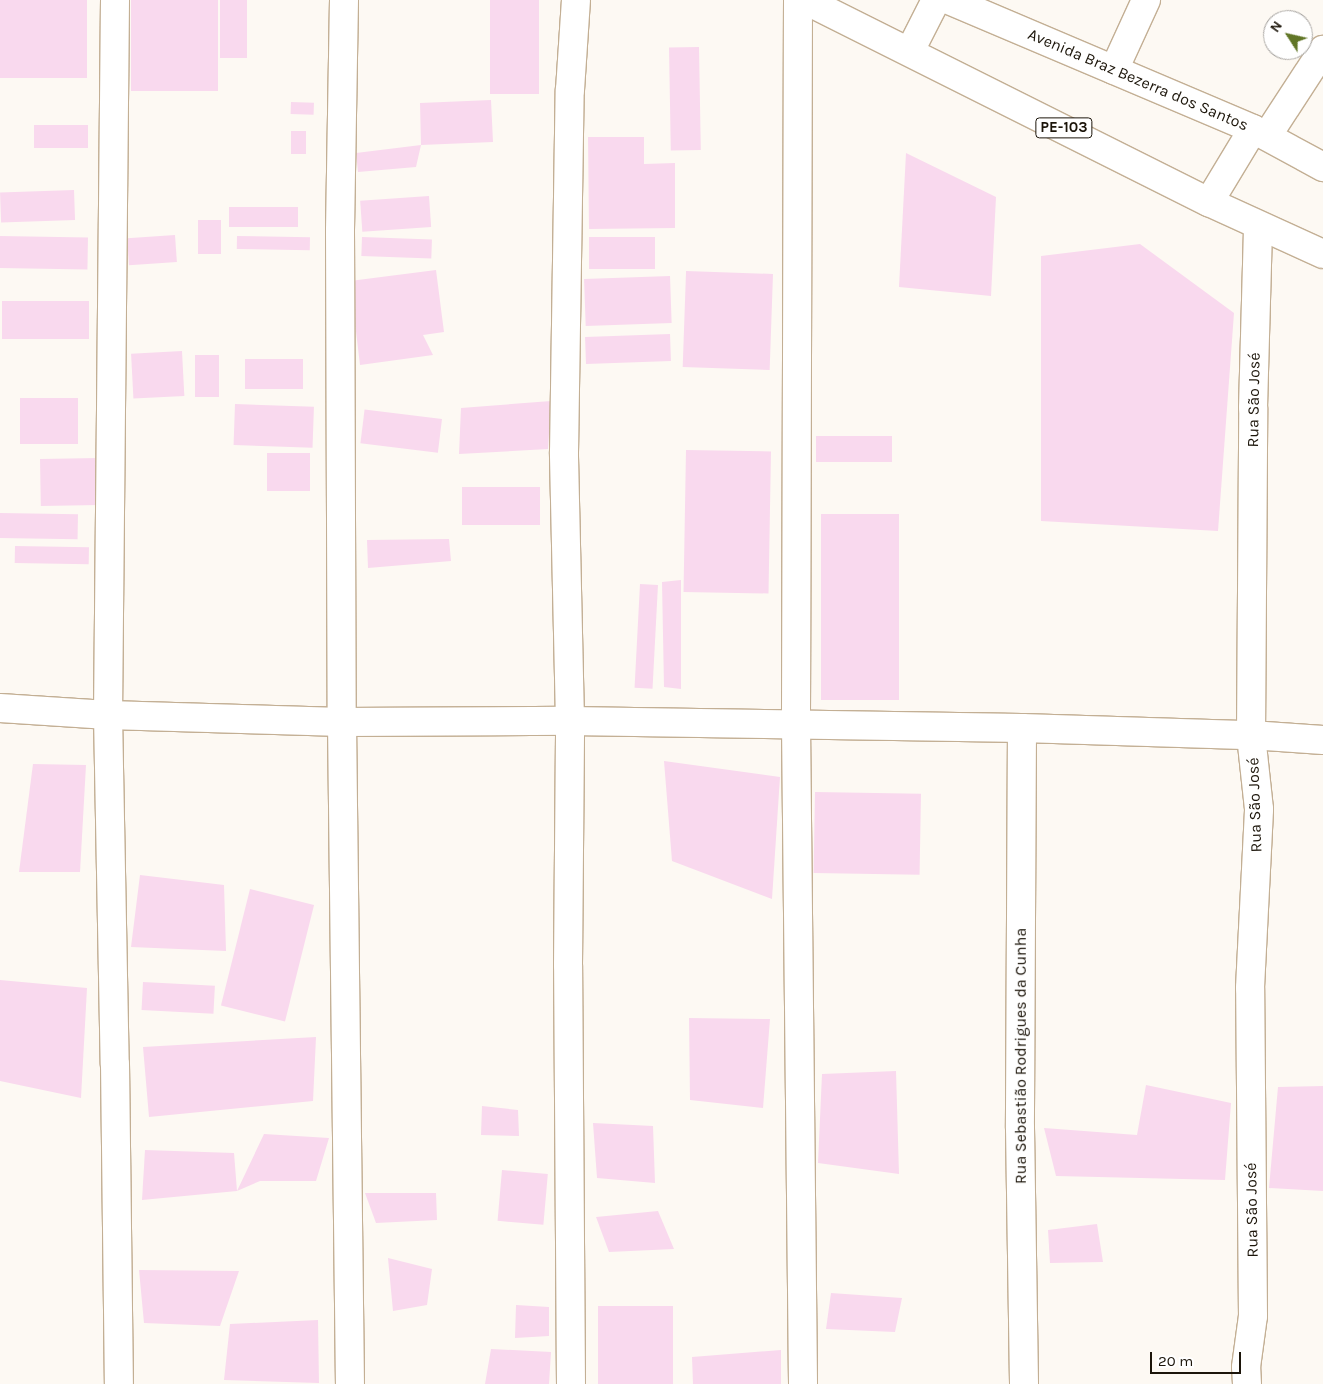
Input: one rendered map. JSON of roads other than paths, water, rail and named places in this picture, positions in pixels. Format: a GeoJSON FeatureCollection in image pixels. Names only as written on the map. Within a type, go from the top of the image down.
{"type":"FeatureCollection","features":[{"type":"Feature","properties":{"kind":"street"},"geometry":{"type":"LineString","coordinates":[[115,0],[108,715],[116,1064],[119,1384]]}},
{"type":"Feature","properties":{"kind":"street"},"geometry":{"type":"LineString","coordinates":[[344,0],[340,231],[342,722],[350,1384]]}},
{"type":"Feature","properties":{"kind":"street"},"geometry":{"type":"LineString","coordinates":[[571,1384],[568,965],[570,720],[564,452],[570,90],[576,0]]}},
{"type":"Feature","properties":{"kind":"street"},"geometry":{"type":"LineString","coordinates":[[798,0],[796,725],[803,1384]]}},
{"type":"Feature","properties":{"kind":"street","name":"PE-103"},"geometry":{"type":"LineString","coordinates":[[805,0],[1209,202],[1258,226],[1323,254]]}},
{"type":"Feature","properties":{"kind":"street"},"geometry":{"type":"LineString","coordinates":[[910,51],[936,0]]}},
{"type":"Feature","properties":{"kind":"street","name":"Avenida Braz Bezerra dos Santos"},"geometry":{"type":"LineString","coordinates":[[950,0],[1260,132],[1323,167]]}},
{"type":"Feature","properties":{"kind":"street"},"geometry":{"type":"LineString","coordinates":[[1114,70],[1146,0]]}},
{"type":"Feature","properties":{"kind":"street"},"geometry":{"type":"LineString","coordinates":[[1209,202],[1323,50]]}},
{"type":"Feature","properties":{"kind":"street","name":"Rua São José"},"geometry":{"type":"LineString","coordinates":[[1247,1384],[1246,1367],[1254,1316],[1250,988],[1259,809],[1251,735],[1253,408],[1258,226]]}},
{"type":"Feature","properties":{"kind":"street"},"geometry":{"type":"LineString","coordinates":[[0,708],[108,715],[342,722],[570,720],[1022,728],[1251,735],[1323,740]]}},
{"type":"Feature","properties":{"kind":"street","name":"Rua Sebastião Rodrigues da Cunha"},"geometry":{"type":"LineString","coordinates":[[1022,728],[1020,1128],[1024,1384]]}}]}
